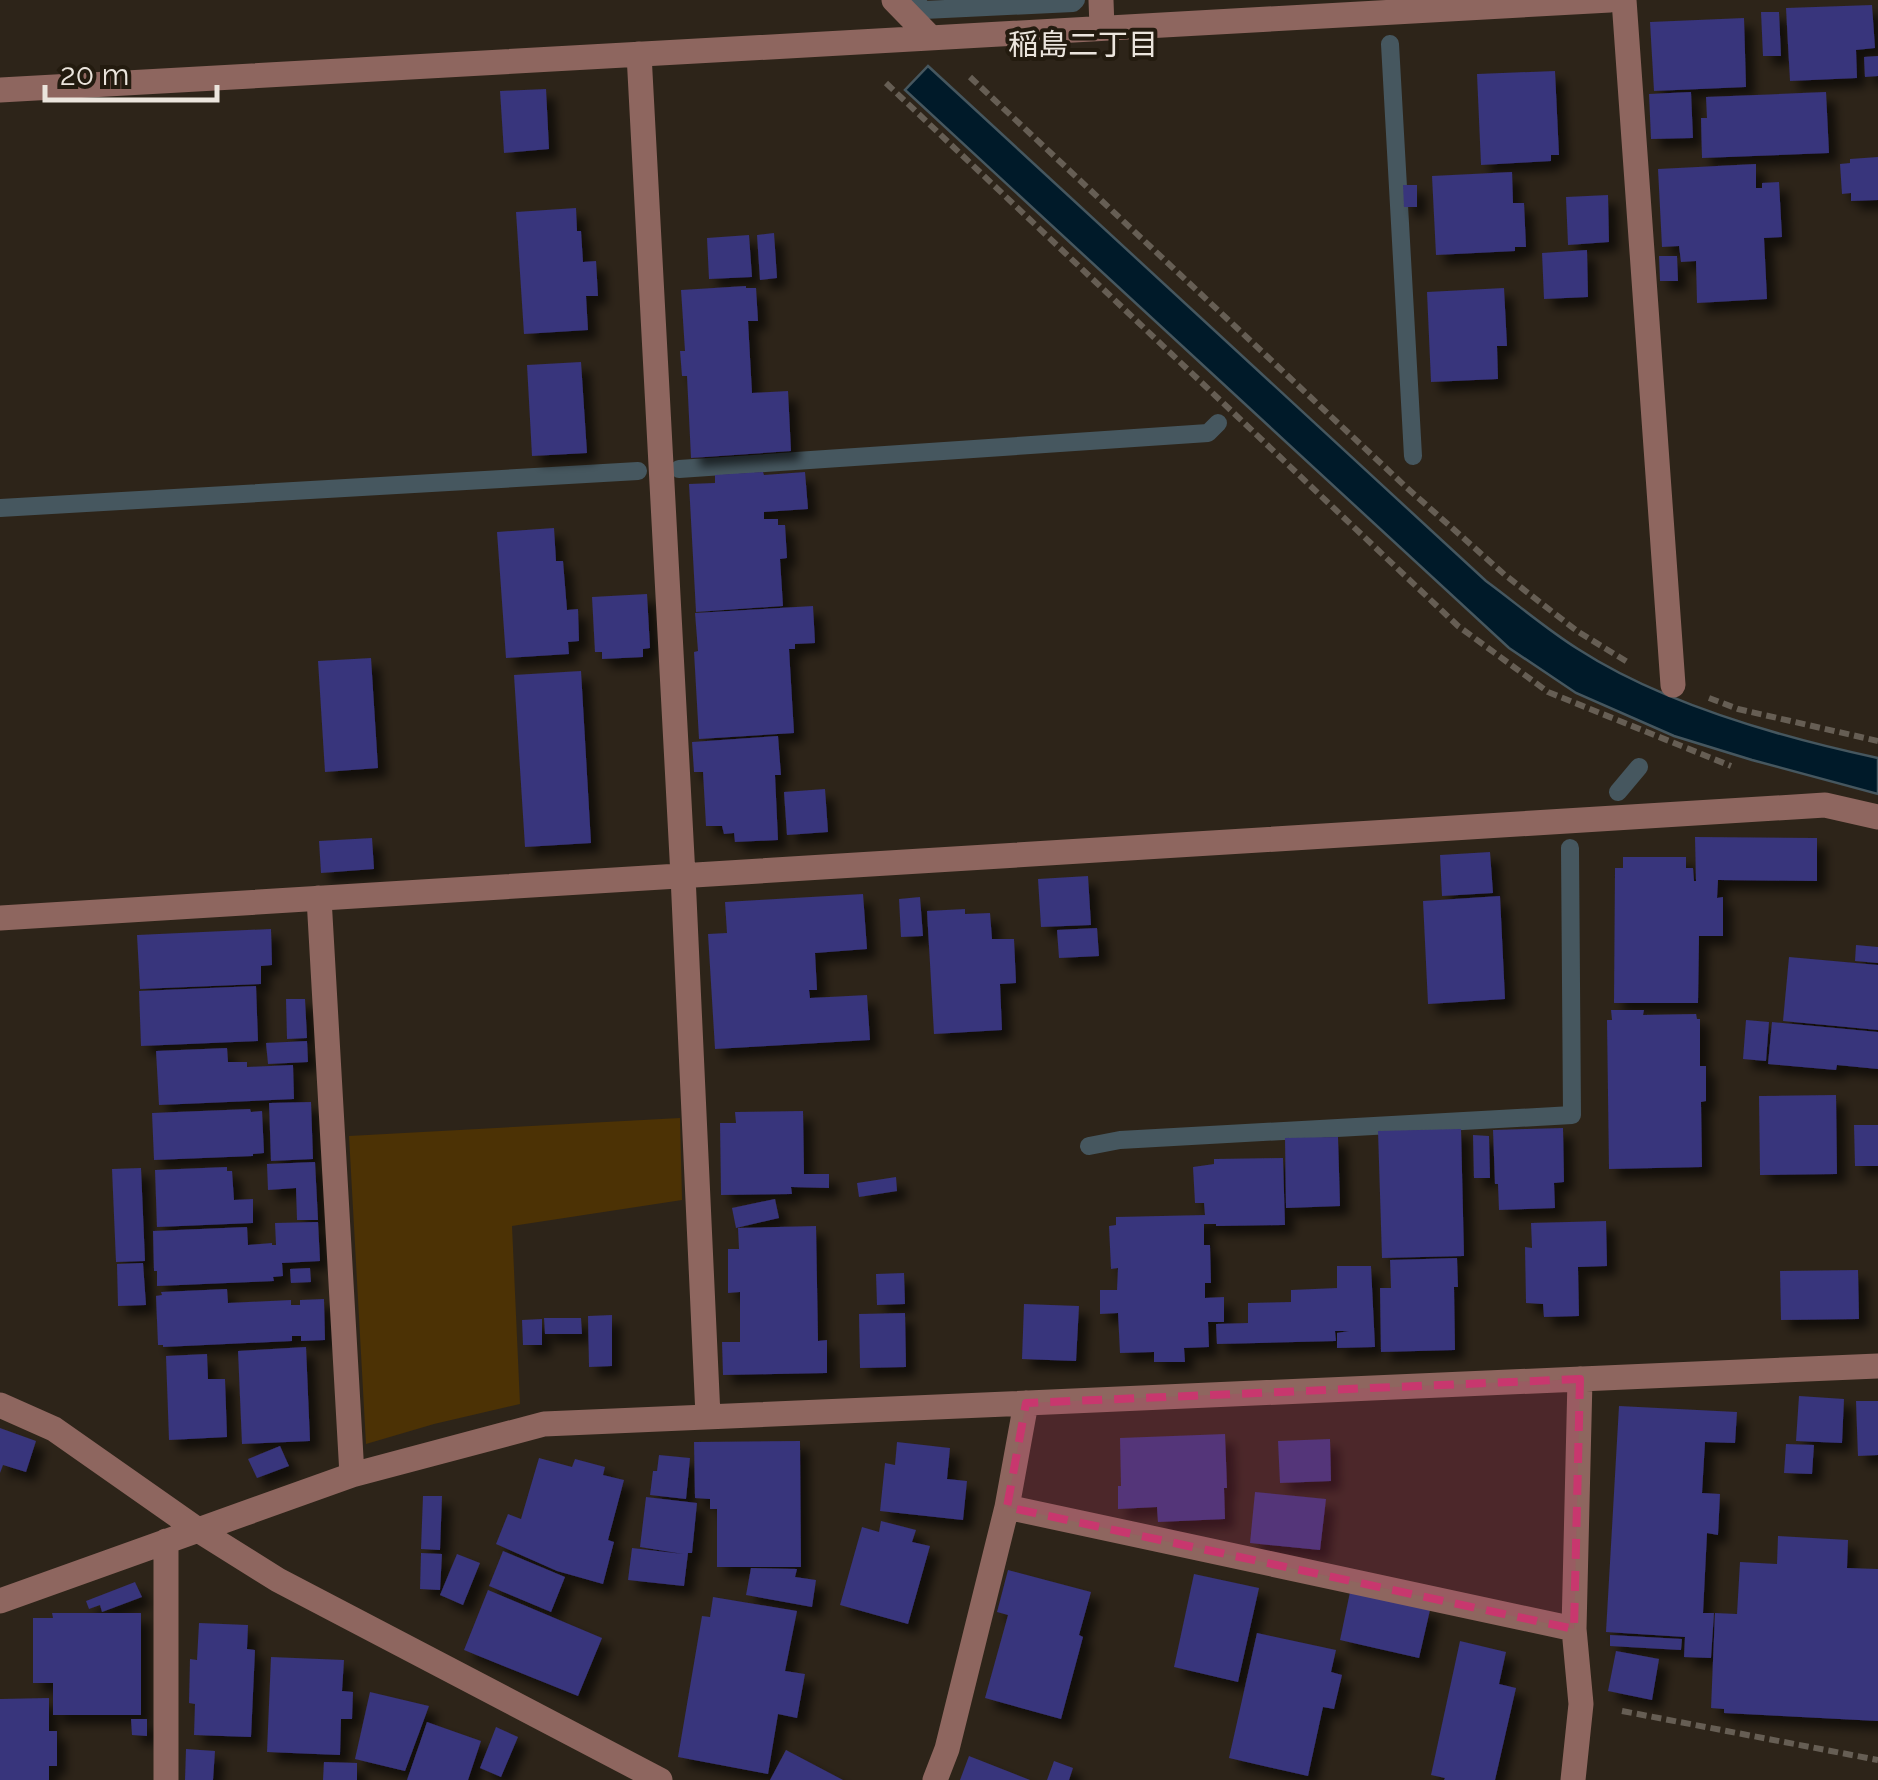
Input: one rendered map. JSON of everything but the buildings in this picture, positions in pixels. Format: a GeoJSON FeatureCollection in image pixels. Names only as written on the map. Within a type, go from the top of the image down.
{"type":"FeatureCollection","features":[{"type":"Feature","properties":{"kind":"street"},"geometry":{"type":"LineString","coordinates":[[894,0],[930,38]]}},
{"type":"Feature","properties":{"kind":"street"},"geometry":{"type":"LineString","coordinates":[[1101,0],[1102,28]]}},
{"type":"Feature","properties":{"kind":"street"},"geometry":{"type":"LineString","coordinates":[[0,90],[1610,0]]}},
{"type":"Feature","properties":{"kind":"street"},"geometry":{"type":"LineString","coordinates":[[1624,0],[1672,685]]}},
{"type":"Feature","properties":{"kind":"street"},"geometry":{"type":"LineString","coordinates":[[639,54],[708,1416]]}},
{"type":"Feature","properties":{"kind":"street"},"geometry":{"type":"LineString","coordinates":[[0,918],[1825,804],[1878,817]]}},
{"type":"Feature","properties":{"kind":"street"},"geometry":{"type":"LineString","coordinates":[[320,898],[352,1475]]}},
{"type":"Feature","properties":{"kind":"street"},"geometry":{"type":"LineString","coordinates":[[0,1601],[352,1475],[544,1424],[1878,1366]]}},
{"type":"Feature","properties":{"kind":"street"},"geometry":{"type":"LineString","coordinates":[[1573,1780],[1581,1704],[1574,1629],[1580,1379]]}},
{"type":"Feature","properties":{"kind":"street"},"geometry":{"type":"LineString","coordinates":[[935,1780],[947,1748],[1007,1507],[1026,1403]]}},
{"type":"Feature","properties":{"kind":"street"},"geometry":{"type":"LineString","coordinates":[[0,1405],[54,1429],[198,1530],[278,1580],[660,1780]]}},
{"type":"Feature","properties":{"kind":"street"},"geometry":{"type":"LineString","coordinates":[[1007,1507],[1574,1629]]}},
{"type":"Feature","properties":{"kind":"street"},"geometry":{"type":"LineString","coordinates":[[166,1541],[166,1780]]}},
{"type":"Feature","properties":{"kind":"path"},"geometry":{"type":"LineString","coordinates":[[930,38],[1406,486],[1505,576],[1577,631],[1650,676],[1672,685],[1738,709],[1878,741]]}},
{"type":"Feature","properties":{"kind":"path"},"geometry":{"type":"LineString","coordinates":[[843,42],[1458,626],[1548,692],[1732,767]]}},
{"type":"Feature","properties":{"kind":"path"},"geometry":{"type":"LineString","coordinates":[[1581,1704],[1878,1760]]}},
{"type":"Feature","properties":{"kind":"highlighted area"},"geometry":{"type":"Polygon","coordinates":[[[1580,1379],[1574,1629],[1007,1507],[1026,1403],[1580,1379]]]}},
{"type":"Feature","properties":{"kind":"shaded area"},"geometry":{"type":"Polygon","coordinates":[[[680,1118],[682,1200],[512,1226],[520,1404],[366,1444],[349,1136],[680,1118]]]}},
{"type":"Feature","properties":{"kind":"water"},"geometry":{"type":"Polygon","coordinates":[[[928,66],[1486,581],[1531,616],[1611,669],[1684,702],[1762,729],[1878,758],[1878,794],[1674,736],[1576,693],[1509,648],[905,90],[928,66]]]}},
{"type":"Feature","properties":{"kind":"waterway"},"geometry":{"type":"LineString","coordinates":[[913,0],[924,10],[1076,0]]}},
{"type":"Feature","properties":{"kind":"waterway"},"geometry":{"type":"LineString","coordinates":[[1390,44],[1413,456]]}},
{"type":"Feature","properties":{"kind":"waterway"},"geometry":{"type":"LineString","coordinates":[[679,469],[1208,433],[1218,423]]}},
{"type":"Feature","properties":{"kind":"waterway"},"geometry":{"type":"LineString","coordinates":[[0,508],[638,471]]}},
{"type":"Feature","properties":{"kind":"waterway"},"geometry":{"type":"LineString","coordinates":[[1618,792],[1639,767]]}},
{"type":"Feature","properties":{"kind":"waterway"},"geometry":{"type":"LineString","coordinates":[[1089,1146],[1120,1140],[1572,1115],[1570,848]]}},
{"type":"Feature","properties":{"kind":"district","name":"稲島二丁目"},"geometry":{"type":"Point","coordinates":[1083,45]}}]}
